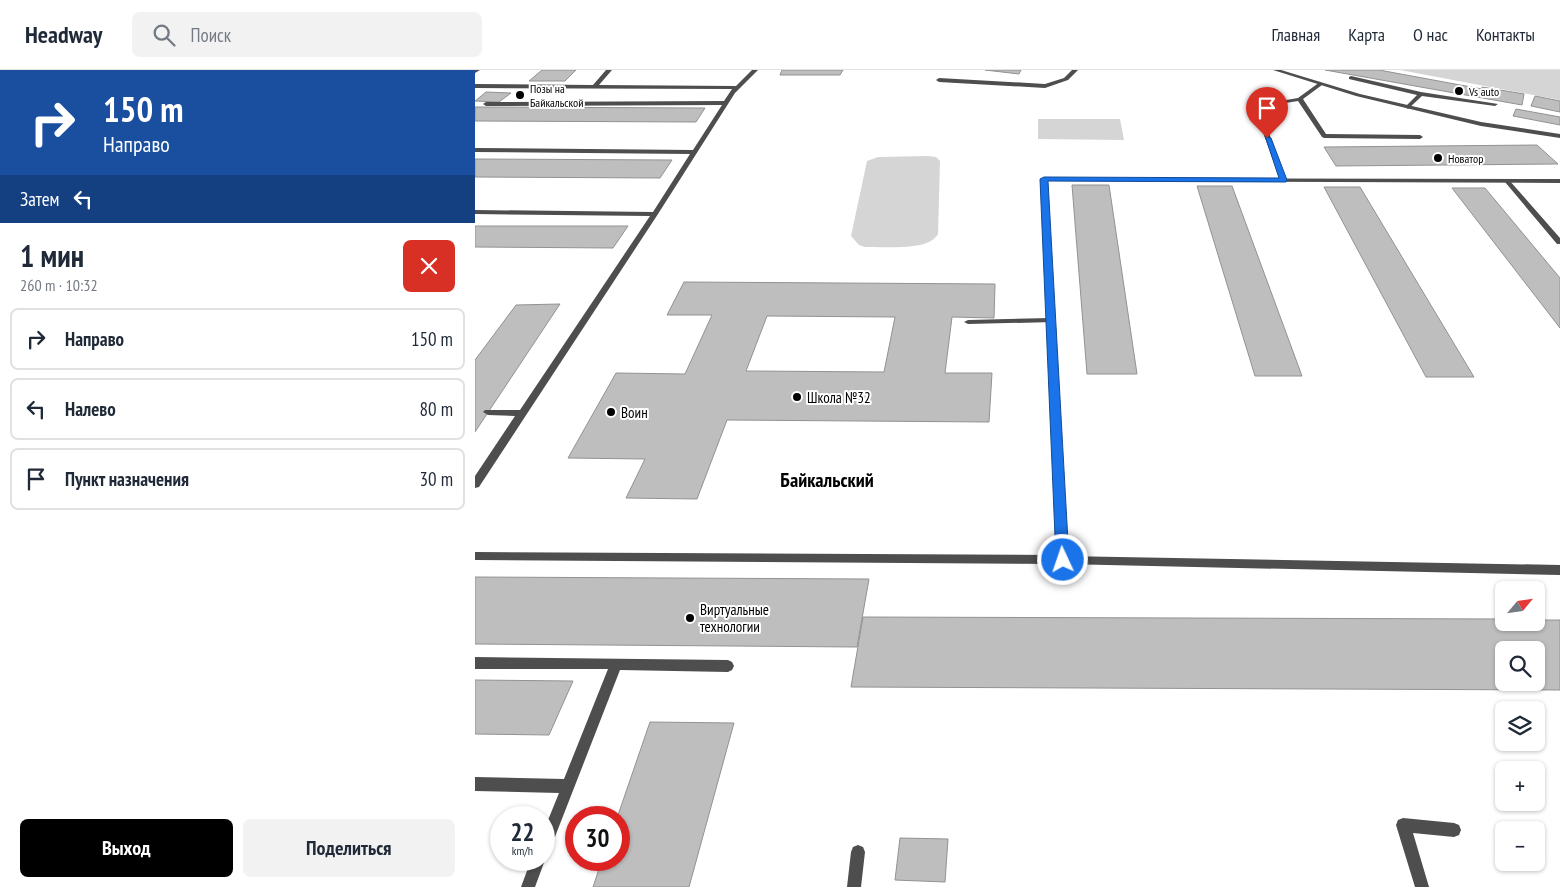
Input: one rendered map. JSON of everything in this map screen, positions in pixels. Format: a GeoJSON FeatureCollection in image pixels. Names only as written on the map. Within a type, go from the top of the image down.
{"type":"FeatureCollection","features":[{"type":"Feature","properties":{"kind":"street"},"geometry":{"type":"LineString","coordinates":[[595,86],[609,70]]}},
{"type":"Feature","properties":{"kind":"street"},"geometry":{"type":"LineString","coordinates":[[475,484],[655,214],[725,103],[755,70]]}},
{"type":"Feature","properties":{"kind":"street"},"geometry":{"type":"LineString","coordinates":[[939,80],[1045,86],[1066,78],[1075,70]]}},
{"type":"Feature","properties":{"kind":"street"},"geometry":{"type":"LineString","coordinates":[[1276,70],[1320,84],[1481,124],[1560,136]]}},
{"type":"Feature","properties":{"kind":"street"},"geometry":{"type":"LineString","coordinates":[[1351,78],[1421,94],[1495,104]]}},
{"type":"Feature","properties":{"kind":"street"},"geometry":{"type":"LineString","coordinates":[[1283,180],[1262,122],[1271,104],[1300,99],[1320,84]]}},
{"type":"Feature","properties":{"kind":"street"},"geometry":{"type":"LineString","coordinates":[[475,86],[736,88],[733,92]]}},
{"type":"Feature","properties":{"kind":"street"},"geometry":{"type":"LineString","coordinates":[[1408,107],[1421,94]]}},
{"type":"Feature","properties":{"kind":"street"},"geometry":{"type":"LineString","coordinates":[[1300,99],[1323,136],[1420,137]]}},
{"type":"Feature","properties":{"kind":"street"},"geometry":{"type":"LineString","coordinates":[[486,104],[725,103]]}},
{"type":"Feature","properties":{"kind":"street"},"geometry":{"type":"LineString","coordinates":[[475,150],[694,152]]}},
{"type":"Feature","properties":{"kind":"street"},"geometry":{"type":"LineString","coordinates":[[1063,560],[1044,179],[1560,181]]}},
{"type":"Feature","properties":{"kind":"street"},"geometry":{"type":"LineString","coordinates":[[1507,181],[1560,242]]}},
{"type":"Feature","properties":{"kind":"street"},"geometry":{"type":"LineString","coordinates":[[475,212],[655,214]]}},
{"type":"Feature","properties":{"kind":"street"},"geometry":{"type":"LineString","coordinates":[[968,322],[1051,320]]}},
{"type":"Feature","properties":{"kind":"street"},"geometry":{"type":"LineString","coordinates":[[488,412],[522,413]]}},
{"type":"Feature","properties":{"kind":"street"},"geometry":{"type":"LineString","coordinates":[[475,556],[1063,560],[1560,570]]}},
{"type":"Feature","properties":{"kind":"street"},"geometry":{"type":"LineString","coordinates":[[475,663],[728,666]]}},
{"type":"Feature","properties":{"kind":"street"},"geometry":{"type":"LineString","coordinates":[[555,819],[616,664]]}},
{"type":"Feature","properties":{"kind":"street"},"geometry":{"type":"LineString","coordinates":[[475,784],[568,786]]}},
{"type":"Feature","properties":{"kind":"street"},"geometry":{"type":"LineString","coordinates":[[1422,887],[1403,825],[1454,830]]}},
{"type":"Feature","properties":{"kind":"street"},"geometry":{"type":"LineString","coordinates":[[854,887],[858,852]]}},
{"type":"Feature","properties":{"kind":"street"},"geometry":{"type":"LineString","coordinates":[[528,887],[535,871]]}},
{"type":"Feature","properties":{"kind":"shaded area"},"geometry":{"type":"Polygon","coordinates":[[[1400,70],[1560,70],[1560,100],[1400,70]]]}},
{"type":"Feature","properties":{"kind":"shaded area"},"geometry":{"type":"Polygon","coordinates":[[[1038,119],[1120,119],[1124,140],[1038,139],[1038,119]]]}},
{"type":"Feature","properties":{"kind":"shaded area"},"geometry":{"type":"Polygon","coordinates":[[[878,157],[936,157],[940,161],[938,234],[933,240],[916,246],[865,247],[859,245],[851,236],[867,161],[878,157]]]}},
{"type":"Feature","properties":{"kind":"building"},"geometry":{"type":"Polygon","coordinates":[[[542,70],[576,70],[565,81],[529,81],[542,70]]]}},
{"type":"Feature","properties":{"kind":"building"},"geometry":{"type":"Polygon","coordinates":[[[782,70],[843,70],[840,75],[780,75],[782,70]]]}},
{"type":"Feature","properties":{"kind":"building"},"geometry":{"type":"Polygon","coordinates":[[[985,70],[1021,70],[1019,74],[985,70]]]}},
{"type":"Feature","properties":{"kind":"building"},"geometry":{"type":"Polygon","coordinates":[[[1325,70],[1379,70],[1482,89],[1482,87],[1524,94],[1522,105],[1325,70]]]}},
{"type":"Feature","properties":{"kind":"building"},"geometry":{"type":"Polygon","coordinates":[[[486,92],[511,93],[499,102],[475,101],[486,92]]]}},
{"type":"Feature","properties":{"kind":"building"},"geometry":{"type":"Polygon","coordinates":[[[1535,96],[1560,101],[1560,112],[1531,106],[1535,96]]]}},
{"type":"Feature","properties":{"kind":"building"},"geometry":{"type":"Polygon","coordinates":[[[475,107],[705,108],[696,122],[475,121],[475,107]]]}},
{"type":"Feature","properties":{"kind":"building"},"geometry":{"type":"Polygon","coordinates":[[[1516,109],[1560,117],[1560,125],[1513,116],[1516,109]]]}},
{"type":"Feature","properties":{"kind":"building"},"geometry":{"type":"Polygon","coordinates":[[[1537,145],[1558,164],[1336,166],[1324,147],[1537,145]]]}},
{"type":"Feature","properties":{"kind":"building"},"geometry":{"type":"Polygon","coordinates":[[[475,159],[672,160],[660,178],[475,177],[475,159]]]}},
{"type":"Feature","properties":{"kind":"building"},"geometry":{"type":"Polygon","coordinates":[[[1072,185],[1109,185],[1137,374],[1087,374],[1072,185]]]}},
{"type":"Feature","properties":{"kind":"building"},"geometry":{"type":"Polygon","coordinates":[[[1197,186],[1232,186],[1302,376],[1255,376],[1197,186]]]}},
{"type":"Feature","properties":{"kind":"building"},"geometry":{"type":"Polygon","coordinates":[[[1324,187],[1360,187],[1474,377],[1426,377],[1324,187]]]}},
{"type":"Feature","properties":{"kind":"building"},"geometry":{"type":"Polygon","coordinates":[[[1452,188],[1485,188],[1560,278],[1560,328],[1452,188]]]}},
{"type":"Feature","properties":{"kind":"building"},"geometry":{"type":"Polygon","coordinates":[[[475,226],[628,226],[613,248],[475,247],[475,226]]]}},
{"type":"Feature","properties":{"kind":"building","name":"Школа №32"},"geometry":{"type":"Polygon","coordinates":[[[684,282],[995,284],[994,318],[952,317],[945,373],[992,373],[989,422],[727,420],[697,499],[626,498],[645,459],[568,458],[616,373],[685,374],[712,315],[667,315],[684,282]],[[767,316],[746,371],[884,372],[895,317],[767,316]]]}},
{"type":"Feature","properties":{"kind":"building"},"geometry":{"type":"Polygon","coordinates":[[[560,304],[475,432],[475,360],[516,305],[560,304]]]}},
{"type":"Feature","properties":{"kind":"building"},"geometry":{"type":"Polygon","coordinates":[[[475,577],[869,579],[857,647],[475,644],[475,577]]]}},
{"type":"Feature","properties":{"kind":"building"},"geometry":{"type":"Polygon","coordinates":[[[863,617],[1495,619],[1495,631],[1545,631],[1545,620],[1560,620],[1560,690],[1545,690],[1545,641],[1495,641],[1495,690],[851,687],[863,617]]]}},
{"type":"Feature","properties":{"kind":"building"},"geometry":{"type":"Polygon","coordinates":[[[475,680],[573,681],[549,735],[475,734],[475,680]]]}},
{"type":"Feature","properties":{"kind":"building"},"geometry":{"type":"Polygon","coordinates":[[[650,722],[734,723],[689,887],[593,887],[598,871],[630,871],[630,806],[621,806],[650,722]]]}},
{"type":"Feature","properties":{"kind":"building"},"geometry":{"type":"Polygon","coordinates":[[[900,838],[948,839],[945,882],[895,880],[900,838]]]}},
{"type":"Feature","properties":{"kind":"place","name":"Vs auto"},"geometry":{"type":"Point","coordinates":[1459,91]}},
{"type":"Feature","properties":{"kind":"place","name":"Позы на Байкальской"},"geometry":{"type":"Point","coordinates":[520,95]}},
{"type":"Feature","properties":{"kind":"place","name":"Новатор"},"geometry":{"type":"Point","coordinates":[1438,158]}},
{"type":"Feature","properties":{"kind":"place","name":"Школа №32"},"geometry":{"type":"Point","coordinates":[797,397]}},
{"type":"Feature","properties":{"kind":"place","name":"Воин"},"geometry":{"type":"Point","coordinates":[611,412]}},
{"type":"Feature","properties":{"kind":"place","name":"Виртуальные технологии"},"geometry":{"type":"Point","coordinates":[690,618]}},
{"type":"Feature","properties":{"kind":"district","name":"Байкальский"},"geometry":{"type":"Point","coordinates":[827,480]}},
{"type":"Feature","properties":{"kind":"route"},"geometry":{"type":"LineString","coordinates":[[1063,560],[1044,179],[1283,180],[1267,138]]}}]}
